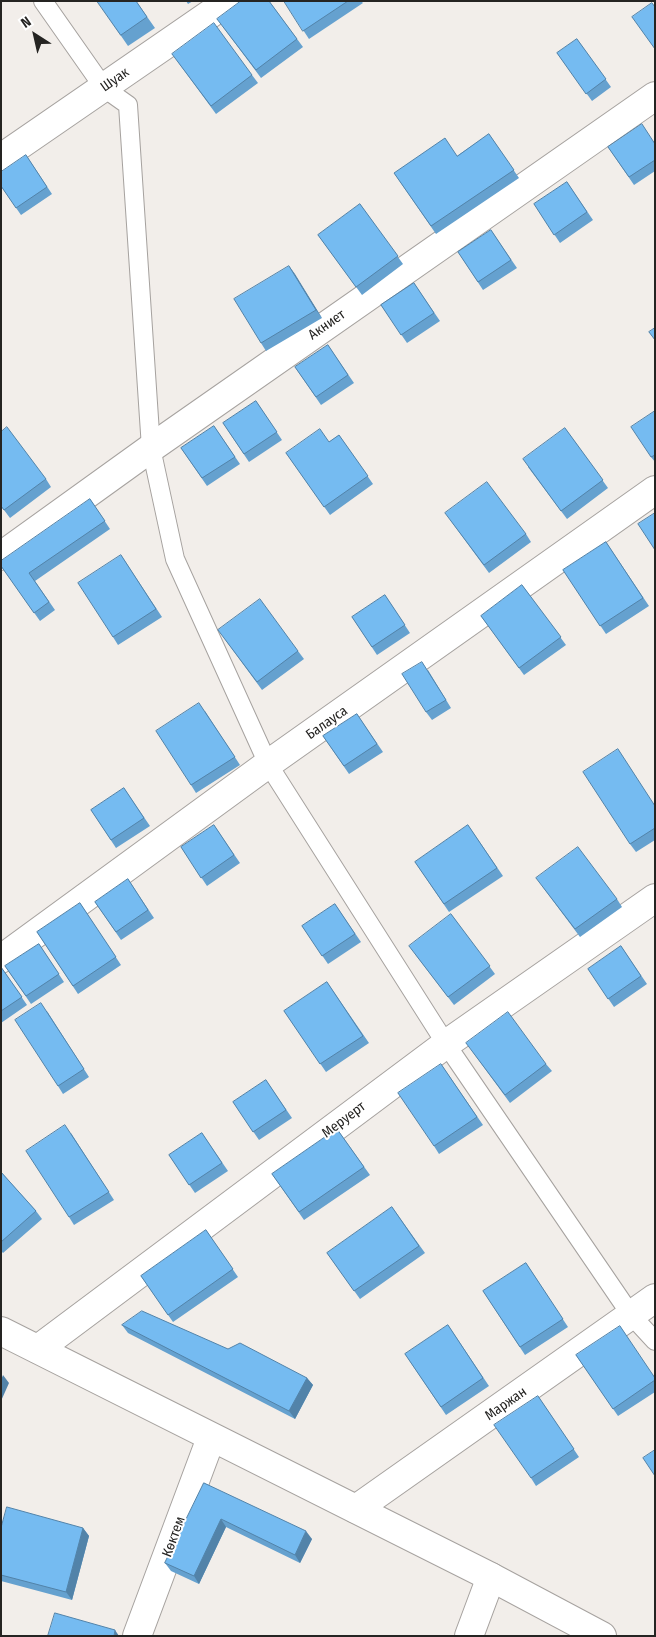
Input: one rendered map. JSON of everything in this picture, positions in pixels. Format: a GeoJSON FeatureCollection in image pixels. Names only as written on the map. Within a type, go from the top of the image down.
{"type":"FeatureCollection","features":[{"type":"Feature","properties":{"kind":"street","name":"Шуак"},"geometry":{"type":"LineString","coordinates":[[1,158],[229,1]]}},
{"type":"Feature","properties":{"kind":"street","name":"Акниет"},"geometry":{"type":"LineString","coordinates":[[1,556],[151,448],[655,96]]}},
{"type":"Feature","properties":{"kind":"street","name":"Балауса"},"geometry":{"type":"LineString","coordinates":[[1,959],[268,764],[655,490]]}},
{"type":"Feature","properties":{"kind":"street","name":"Меруерт"},"geometry":{"type":"LineString","coordinates":[[38,1349],[446,1044],[655,898]]}},
{"type":"Feature","properties":{"kind":"street","name":"Маржан"},"geometry":{"type":"LineString","coordinates":[[356,1509],[655,1298]]}},
{"type":"Feature","properties":{"kind":"street"},"geometry":{"type":"LineString","coordinates":[[1,1331],[491,1577],[602,1636]]}},
{"type":"Feature","properties":{"kind":"street","name":"Көктем"},"geometry":{"type":"LineString","coordinates":[[137,1636],[211,1438]]}},
{"type":"Feature","properties":{"kind":"street"},"geometry":{"type":"LineString","coordinates":[[469,1636],[491,1577]]}},
{"type":"Feature","properties":{"kind":"lane"},"geometry":{"type":"LineString","coordinates":[[43,1],[104,88],[128,105],[151,448],[176,560],[268,764],[446,1044],[631,1315],[655,1341]]}},
{"type":"Feature","properties":{"kind":"building"},"geometry":{"type":"Polygon","coordinates":[[[97,1],[136,1],[147,17],[121,35],[97,1]]]}},
{"type":"Feature","properties":{"kind":"building"},"geometry":{"type":"Polygon","coordinates":[[[241,1],[269,1],[297,39],[256,70],[217,19],[241,1]]]}},
{"type":"Feature","properties":{"kind":"building"},"geometry":{"type":"Polygon","coordinates":[[[284,1],[348,1],[303,31],[284,1]]]}},
{"type":"Feature","properties":{"kind":"building"},"geometry":{"type":"Polygon","coordinates":[[[652,3],[655,7],[655,49],[632,17],[652,3]]]}},
{"type":"Feature","properties":{"kind":"building"},"geometry":{"type":"Polygon","coordinates":[[[214,23],[252,75],[211,106],[172,54],[214,23]]]}},
{"type":"Feature","properties":{"kind":"building"},"geometry":{"type":"Polygon","coordinates":[[[577,39],[606,79],[586,94],[557,53],[577,39]]]}},
{"type":"Feature","properties":{"kind":"building"},"geometry":{"type":"Polygon","coordinates":[[[642,124],[655,144],[655,160],[629,177],[608,147],[642,124]]]}},
{"type":"Feature","properties":{"kind":"building"},"geometry":{"type":"Polygon","coordinates":[[[489,134],[514,170],[431,226],[394,173],[445,138],[457,156],[489,134]]]}},
{"type":"Feature","properties":{"kind":"building"},"geometry":{"type":"Polygon","coordinates":[[[26,155],[47,187],[16,208],[1,186],[1,172],[26,155]]]}},
{"type":"Feature","properties":{"kind":"building"},"geometry":{"type":"Polygon","coordinates":[[[567,182],[587,212],[554,235],[534,204],[567,182]]]}},
{"type":"Feature","properties":{"kind":"building"},"geometry":{"type":"Polygon","coordinates":[[[360,204],[398,256],[356,287],[318,235],[360,204]]]}},
{"type":"Feature","properties":{"kind":"building"},"geometry":{"type":"Polygon","coordinates":[[[491,230],[511,260],[478,282],[458,252],[491,230]]]}},
{"type":"Feature","properties":{"kind":"building"},"geometry":{"type":"Polygon","coordinates":[[[289,266],[316,310],[261,343],[234,299],[289,266]]]}},
{"type":"Feature","properties":{"kind":"building"},"geometry":{"type":"Polygon","coordinates":[[[414,283],[434,313],[401,335],[381,305],[414,283]]]}},
{"type":"Feature","properties":{"kind":"building"},"geometry":{"type":"Polygon","coordinates":[[[655,328],[655,340],[649,332],[655,328]]]}},
{"type":"Feature","properties":{"kind":"building"},"geometry":{"type":"Polygon","coordinates":[[[328,345],[348,375],[316,397],[295,367],[328,345]]]}},
{"type":"Feature","properties":{"kind":"building"},"geometry":{"type":"Polygon","coordinates":[[[256,401],[277,432],[244,454],[223,423],[256,401]]]}},
{"type":"Feature","properties":{"kind":"building"},"geometry":{"type":"Polygon","coordinates":[[[655,411],[655,455],[651,457],[631,427],[655,411]]]}},
{"type":"Feature","properties":{"kind":"building"},"geometry":{"type":"Polygon","coordinates":[[[214,426],[235,457],[202,478],[181,448],[214,426]]]}},
{"type":"Feature","properties":{"kind":"building"},"geometry":{"type":"Polygon","coordinates":[[[7,427],[46,479],[4,510],[1,506],[1,432],[7,427]]]}},
{"type":"Feature","properties":{"kind":"building"},"geometry":{"type":"Polygon","coordinates":[[[565,428],[603,480],[561,511],[523,459],[565,428]]]}},
{"type":"Feature","properties":{"kind":"building"},"geometry":{"type":"Polygon","coordinates":[[[320,429],[329,442],[339,435],[368,476],[324,507],[286,453],[320,429]]]}},
{"type":"Feature","properties":{"kind":"building"},"geometry":{"type":"Polygon","coordinates":[[[487,482],[526,534],[484,565],[445,513],[487,482]]]}},
{"type":"Feature","properties":{"kind":"building"},"geometry":{"type":"Polygon","coordinates":[[[90,499],[105,521],[29,573],[49,602],[34,613],[1,566],[1,561],[90,499]]]}},
{"type":"Feature","properties":{"kind":"building"},"geometry":{"type":"Polygon","coordinates":[[[655,513],[655,550],[638,524],[655,513]]]}},
{"type":"Feature","properties":{"kind":"building"},"geometry":{"type":"Polygon","coordinates":[[[606,542],[643,598],[600,626],[563,570],[606,542]]]}},
{"type":"Feature","properties":{"kind":"building"},"geometry":{"type":"Polygon","coordinates":[[[121,555],[156,609],[113,637],[78,583],[121,555]]]}},
{"type":"Feature","properties":{"kind":"building"},"geometry":{"type":"Polygon","coordinates":[[[522,585],[561,637],[519,668],[481,616],[522,585]]]}},
{"type":"Feature","properties":{"kind":"building"},"geometry":{"type":"Polygon","coordinates":[[[385,595],[405,625],[372,647],[352,617],[385,595]]]}},
{"type":"Feature","properties":{"kind":"building"},"geometry":{"type":"Polygon","coordinates":[[[260,599],[298,651],[257,682],[218,630],[260,599]]]}},
{"type":"Feature","properties":{"kind":"building"},"geometry":{"type":"Polygon","coordinates":[[[422,662],[446,700],[426,712],[402,674],[422,662]]]}},
{"type":"Feature","properties":{"kind":"building"},"geometry":{"type":"Polygon","coordinates":[[[199,703],[235,757],[191,785],[156,731],[199,703]]]}},
{"type":"Feature","properties":{"kind":"building"},"geometry":{"type":"Polygon","coordinates":[[[357,714],[377,744],[344,766],[323,736],[357,714]]]}},
{"type":"Feature","properties":{"kind":"building"},"geometry":{"type":"Polygon","coordinates":[[[618,749],[655,806],[655,828],[630,844],[583,772],[618,749]]]}},
{"type":"Feature","properties":{"kind":"building"},"geometry":{"type":"Polygon","coordinates":[[[124,788],[144,818],[111,840],[91,810],[124,788]]]}},
{"type":"Feature","properties":{"kind":"building"},"geometry":{"type":"Polygon","coordinates":[[[214,825],[234,855],[201,878],[181,847],[214,825]]]}},
{"type":"Feature","properties":{"kind":"building"},"geometry":{"type":"Polygon","coordinates":[[[468,825],[497,868],[444,904],[415,862],[468,825]]]}},
{"type":"Feature","properties":{"kind":"building"},"geometry":{"type":"Polygon","coordinates":[[[578,847],[617,899],[575,929],[536,878],[578,847]]]}},
{"type":"Feature","properties":{"kind":"building"},"geometry":{"type":"Polygon","coordinates":[[[128,879],[148,910],[116,932],[95,902],[128,879]]]}},
{"type":"Feature","properties":{"kind":"building"},"geometry":{"type":"Polygon","coordinates":[[[80,903],[116,957],[73,986],[37,932],[80,903]]]}},
{"type":"Feature","properties":{"kind":"building"},"geometry":{"type":"Polygon","coordinates":[[[335,904],[355,934],[322,956],[302,926],[335,904]]]}},
{"type":"Feature","properties":{"kind":"building"},"geometry":{"type":"Polygon","coordinates":[[[451,914],[490,966],[448,997],[409,946],[451,914]]]}},
{"type":"Feature","properties":{"kind":"building"},"geometry":{"type":"Polygon","coordinates":[[[39,944],[59,974],[26,996],[5,966],[39,944]]]}},
{"type":"Feature","properties":{"kind":"building"},"geometry":{"type":"Polygon","coordinates":[[[621,946],[641,976],[608,999],[588,969],[621,946]]]}},
{"type":"Feature","properties":{"kind":"building"},"geometry":{"type":"Polygon","coordinates":[[[1,967],[22,997],[1,1011],[1,967]]]}},
{"type":"Feature","properties":{"kind":"building"},"geometry":{"type":"Polygon","coordinates":[[[327,982],[363,1036],[320,1064],[284,1011],[327,982]]]}},
{"type":"Feature","properties":{"kind":"building"},"geometry":{"type":"Polygon","coordinates":[[[41,1003],[84,1069],[58,1086],[15,1020],[41,1003]]]}},
{"type":"Feature","properties":{"kind":"building"},"geometry":{"type":"Polygon","coordinates":[[[508,1012],[546,1064],[505,1095],[466,1043],[508,1012]]]}},
{"type":"Feature","properties":{"kind":"building"},"geometry":{"type":"Polygon","coordinates":[[[441,1064],[477,1117],[434,1146],[398,1093],[441,1064]]]}},
{"type":"Feature","properties":{"kind":"building"},"geometry":{"type":"Polygon","coordinates":[[[266,1080],[286,1110],[253,1132],[233,1102],[266,1080]]]}},
{"type":"Feature","properties":{"kind":"building"},"geometry":{"type":"Polygon","coordinates":[[[65,1125],[109,1192],[69,1217],[26,1151],[65,1125]]]}},
{"type":"Feature","properties":{"kind":"building"},"geometry":{"type":"Polygon","coordinates":[[[337,1129],[364,1167],[299,1212],[272,1174],[337,1129]]]}},
{"type":"Feature","properties":{"kind":"building"},"geometry":{"type":"Polygon","coordinates":[[[202,1133],[222,1163],[189,1185],[169,1155],[202,1133]]]}},
{"type":"Feature","properties":{"kind":"building"},"geometry":{"type":"Polygon","coordinates":[[[1,1172],[36,1211],[1,1242],[1,1172]]]}},
{"type":"Feature","properties":{"kind":"building"},"geometry":{"type":"Polygon","coordinates":[[[392,1207],[419,1246],[354,1291],[327,1253],[392,1207]]]}},
{"type":"Feature","properties":{"kind":"building"},"geometry":{"type":"Polygon","coordinates":[[[206,1230],[233,1269],[168,1315],[141,1276],[206,1230]]]}},
{"type":"Feature","properties":{"kind":"building"},"geometry":{"type":"Polygon","coordinates":[[[526,1263],[563,1319],[520,1347],[483,1291],[526,1263]]]}},
{"type":"Feature","properties":{"kind":"building"},"geometry":{"type":"Polygon","coordinates":[[[142,1311],[228,1349],[240,1343],[307,1378],[289,1411],[122,1325],[142,1311]]]}},
{"type":"Feature","properties":{"kind":"building"},"geometry":{"type":"Polygon","coordinates":[[[448,1325],[483,1378],[441,1407],[405,1354],[448,1325]]]}},
{"type":"Feature","properties":{"kind":"building"},"geometry":{"type":"Polygon","coordinates":[[[620,1326],[655,1380],[613,1409],[576,1355],[620,1326]]]}},
{"type":"Feature","properties":{"kind":"building"},"geometry":{"type":"Polygon","coordinates":[[[538,1396],[574,1449],[531,1478],[494,1425],[538,1396]]]}},
{"type":"Feature","properties":{"kind":"building"},"geometry":{"type":"Polygon","coordinates":[[[655,1450],[655,1476],[643,1458],[655,1450]]]}},
{"type":"Feature","properties":{"kind":"building"},"geometry":{"type":"Polygon","coordinates":[[[204,1483],[306,1531],[295,1555],[221,1519],[194,1576],[165,1563],[204,1483]]]}},
{"type":"Feature","properties":{"kind":"building"},"geometry":{"type":"Polygon","coordinates":[[[7,1507],[83,1528],[66,1592],[1,1575],[1,1528],[7,1507]]]}},
{"type":"Feature","properties":{"kind":"building"},"geometry":{"type":"Polygon","coordinates":[[[55,1613],[115,1630],[114,1636],[48,1636],[55,1613]]]}}]}
